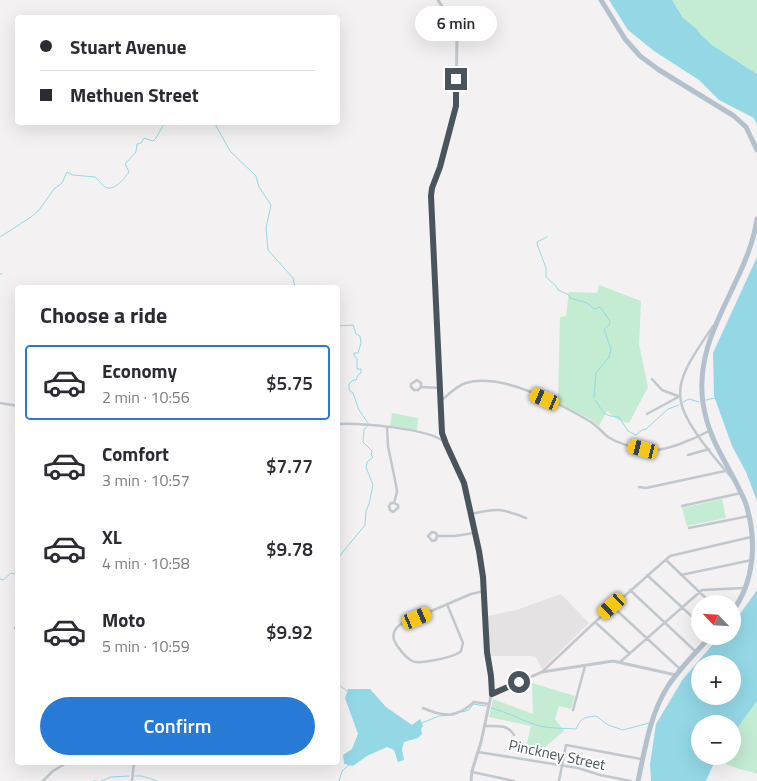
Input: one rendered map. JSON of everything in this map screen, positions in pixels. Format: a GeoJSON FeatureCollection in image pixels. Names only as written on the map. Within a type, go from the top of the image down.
{"type":"FeatureCollection","features":[{"type":"Feature","properties":{"kind":"main road"},"geometry":{"type":"LineString","coordinates":[[601,0],[625,39],[640,56],[739,120],[749,132],[757,150]]}},
{"type":"Feature","properties":{"kind":"main road"},"geometry":{"type":"LineString","coordinates":[[741,597],[746,588],[754,560],[754,536],[750,515],[741,493],[719,454],[709,431],[702,401],[702,375],[706,348],[719,316],[746,262],[757,219]]}},
{"type":"Feature","properties":{"kind":"main road"},"geometry":{"type":"LineString","coordinates":[[638,781],[651,723],[661,698],[680,669],[703,645]]}},
{"type":"Feature","properties":{"kind":"street"},"geometry":{"type":"LineString","coordinates":[[438,0],[454,27],[457,41],[456,103],[431,196],[442,433],[464,483],[482,569],[487,652],[492,694],[471,781]]}},
{"type":"Feature","properties":{"kind":"street"},"geometry":{"type":"LineString","coordinates":[[719,316],[685,371],[680,396],[684,413],[699,436],[734,481]]}},
{"type":"Feature","properties":{"kind":"street"},"geometry":{"type":"LineString","coordinates":[[652,379],[662,390],[680,396]]}},
{"type":"Feature","properties":{"kind":"street"},"geometry":{"type":"LineString","coordinates":[[421,387],[419,381],[416,380],[412,383],[411,387],[414,390],[418,390],[421,387],[440,388]]}},
{"type":"Feature","properties":{"kind":"street"},"geometry":{"type":"LineString","coordinates":[[441,401],[454,390],[467,383],[501,382],[556,404],[590,422],[607,436],[623,444],[655,450],[709,431]]}},
{"type":"Feature","properties":{"kind":"street"},"geometry":{"type":"LineString","coordinates":[[647,414],[680,396]]}},
{"type":"Feature","properties":{"kind":"street"},"geometry":{"type":"LineString","coordinates":[[0,403],[15,406]]}},
{"type":"Feature","properties":{"kind":"street"},"geometry":{"type":"LineString","coordinates":[[340,424],[388,427],[434,436],[440,438],[446,445]]}},
{"type":"Feature","properties":{"kind":"street"},"geometry":{"type":"LineString","coordinates":[[388,427],[388,446],[397,492],[394,502]]}},
{"type":"Feature","properties":{"kind":"street"},"geometry":{"type":"LineString","coordinates":[[688,455],[709,449]]}},
{"type":"Feature","properties":{"kind":"street"},"geometry":{"type":"LineString","coordinates":[[639,487],[646,488],[726,471]]}},
{"type":"Feature","properties":{"kind":"street"},"geometry":{"type":"LineString","coordinates":[[682,506],[741,493]]}},
{"type":"Feature","properties":{"kind":"street"},"geometry":{"type":"LineString","coordinates":[[471,514],[498,509],[526,518]]}},
{"type":"Feature","properties":{"kind":"street"},"geometry":{"type":"LineString","coordinates":[[688,528],[750,515]]}},
{"type":"Feature","properties":{"kind":"street"},"geometry":{"type":"LineString","coordinates":[[437,536],[474,533]]}},
{"type":"Feature","properties":{"kind":"street"},"geometry":{"type":"LineString","coordinates":[[542,672],[594,622],[665,560],[675,554],[754,536]]}},
{"type":"Feature","properties":{"kind":"street"},"geometry":{"type":"LineString","coordinates":[[665,560],[702,595]]}},
{"type":"Feature","properties":{"kind":"street"},"geometry":{"type":"LineString","coordinates":[[681,575],[754,560]]}},
{"type":"Feature","properties":{"kind":"street"},"geometry":{"type":"LineString","coordinates":[[647,575],[691,616]]}},
{"type":"Feature","properties":{"kind":"street"},"geometry":{"type":"LineString","coordinates":[[620,662],[699,592],[707,589],[746,588]]}},
{"type":"Feature","properties":{"kind":"street"},"geometry":{"type":"LineString","coordinates":[[630,590],[696,652]]}},
{"type":"Feature","properties":{"kind":"street"},"geometry":{"type":"LineString","coordinates":[[447,604],[462,644],[461,651],[452,657],[417,663],[411,661],[394,642],[395,629],[401,624],[447,604],[484,591]]}},
{"type":"Feature","properties":{"kind":"street"},"geometry":{"type":"LineString","coordinates":[[612,606],[680,669]]}},
{"type":"Feature","properties":{"kind":"street"},"geometry":{"type":"LineString","coordinates":[[594,622],[629,653]]}},
{"type":"Feature","properties":{"kind":"street"},"geometry":{"type":"LineString","coordinates":[[492,694],[542,672],[620,662],[676,675]]}},
{"type":"Feature","properties":{"kind":"street"},"geometry":{"type":"LineString","coordinates":[[573,710],[585,666]]}},
{"type":"Feature","properties":{"kind":"street"},"geometry":{"type":"LineString","coordinates":[[423,708],[442,715],[465,710],[474,702],[490,704]]}},
{"type":"Feature","properties":{"kind":"street"},"geometry":{"type":"LineString","coordinates":[[485,726],[504,727],[510,729],[514,735]]}},
{"type":"Feature","properties":{"kind":"street"},"geometry":{"type":"LineString","coordinates":[[559,781],[566,745],[643,760]]}},
{"type":"Feature","properties":{"kind":"street","name":"Pinckney Street"},"geometry":{"type":"LineString","coordinates":[[478,752],[562,767],[578,768],[600,776],[631,781]]}},
{"type":"Feature","properties":{"kind":"street"},"geometry":{"type":"LineString","coordinates":[[43,781],[53,771],[64,765]]}},
{"type":"Feature","properties":{"kind":"street"},"geometry":{"type":"LineString","coordinates":[[132,781],[134,765]]}},
{"type":"Feature","properties":{"kind":"street"},"geometry":{"type":"LineString","coordinates":[[472,772],[514,781]]}},
{"type":"Feature","properties":{"kind":"shaded area"},"geometry":{"type":"Polygon","coordinates":[[[561,594],[589,623],[542,669],[536,657],[532,656],[489,656],[488,616],[516,610],[561,594]]]}},
{"type":"Feature","properties":{"kind":"green space"},"geometry":{"type":"Polygon","coordinates":[[[672,0],[757,0],[757,74],[712,45],[683,18],[672,0]]]}},
{"type":"Feature","properties":{"kind":"green space"},"geometry":{"type":"Polygon","coordinates":[[[599,285],[641,301],[639,344],[648,387],[629,423],[618,420],[607,411],[599,426],[558,402],[560,317],[566,316],[569,292],[597,293],[599,285]]]}},
{"type":"Feature","properties":{"kind":"green space"},"geometry":{"type":"Polygon","coordinates":[[[392,413],[418,418],[417,430],[390,426],[392,413]]]}},
{"type":"Feature","properties":{"kind":"green space"},"geometry":{"type":"Polygon","coordinates":[[[722,499],[726,518],[687,526],[682,508],[722,499]]]}},
{"type":"Feature","properties":{"kind":"green space"},"geometry":{"type":"Polygon","coordinates":[[[532,683],[575,696],[571,709],[559,706],[555,719],[564,731],[545,747],[526,747],[531,726],[489,717],[493,699],[533,714],[532,683]]]}},
{"type":"Feature","properties":{"kind":"green space"},"geometry":{"type":"Polygon","coordinates":[[[757,701],[757,774],[728,765],[741,765],[741,723],[757,701]]]}},
{"type":"Feature","properties":{"kind":"water"},"geometry":{"type":"Polygon","coordinates":[[[609,0],[672,0],[683,18],[712,45],[757,74],[757,125],[754,118],[719,100],[699,80],[654,51],[628,30],[609,0]]]}},
{"type":"Feature","properties":{"kind":"water"},"geometry":{"type":"Polygon","coordinates":[[[757,257],[757,501],[746,472],[732,446],[714,396],[713,353],[757,257]]]}},
{"type":"Feature","properties":{"kind":"water"},"geometry":{"type":"Polygon","coordinates":[[[757,590],[757,701],[741,723],[741,715],[691,715],[691,765],[713,765],[706,781],[651,781],[650,764],[656,724],[683,679],[691,670],[691,705],[741,705],[741,655],[704,655],[712,645],[741,645],[741,613],[757,590]]]}},
{"type":"Feature","properties":{"kind":"water"},"geometry":{"type":"Polygon","coordinates":[[[348,689],[370,689],[386,707],[412,725],[420,719],[423,726],[421,729],[422,734],[418,738],[404,742],[402,750],[404,760],[398,762],[394,750],[387,747],[367,756],[353,766],[344,764],[343,755],[352,749],[358,734],[345,698],[348,689]]]}},
{"type":"Feature","properties":{"kind":"waterway"},"geometry":{"type":"LineString","coordinates":[[0,237],[39,210],[54,189],[62,183],[67,172],[73,175],[95,177],[107,188],[116,185],[129,172],[125,164],[136,152],[137,144],[141,143],[144,138],[153,141],[163,125]]}},
{"type":"Feature","properties":{"kind":"waterway"},"geometry":{"type":"LineString","coordinates":[[216,125],[230,151],[256,176],[259,187],[271,205],[266,228],[268,250],[293,278],[294,285]]}},
{"type":"Feature","properties":{"kind":"waterway"},"geometry":{"type":"LineString","coordinates":[[547,237],[537,242],[546,268],[546,277],[558,290],[569,295],[570,298],[587,303],[594,309],[600,307],[610,321],[609,325],[604,329],[611,349],[609,357],[596,373],[594,398]]}},
{"type":"Feature","properties":{"kind":"waterway"},"geometry":{"type":"LineString","coordinates":[[340,326],[353,325],[356,334],[360,336],[361,343],[358,353],[354,353],[354,355],[357,359],[357,369],[361,369],[361,373],[356,380],[349,384],[349,390],[353,393],[359,410],[368,423]]}},
{"type":"Feature","properties":{"kind":"waterway"},"geometry":{"type":"LineString","coordinates":[[706,400],[715,398]]}},
{"type":"Feature","properties":{"kind":"waterway"},"geometry":{"type":"LineString","coordinates":[[683,402],[689,399],[699,402]]}},
{"type":"Feature","properties":{"kind":"waterway"},"geometry":{"type":"LineString","coordinates":[[595,400],[604,413],[609,416],[619,417],[628,431],[636,435],[646,429],[668,409],[679,405]]}},
{"type":"Feature","properties":{"kind":"waterway"},"geometry":{"type":"LineString","coordinates":[[340,556],[365,525],[366,511],[373,485],[366,467],[367,462],[373,457],[371,455],[372,451],[363,442],[364,429],[367,427]]}},
{"type":"Feature","properties":{"kind":"waterway"},"geometry":{"type":"LineString","coordinates":[[0,579],[3,580],[11,573],[15,574]]}},
{"type":"Feature","properties":{"kind":"waterway"},"geometry":{"type":"LineString","coordinates":[[340,686],[347,691]]}},
{"type":"Feature","properties":{"kind":"waterway"},"geometry":{"type":"LineString","coordinates":[[462,712],[469,710],[473,704],[486,706]]}},
{"type":"Feature","properties":{"kind":"waterway"},"geometry":{"type":"LineString","coordinates":[[491,708],[536,725],[551,728],[576,729],[583,719],[596,716],[608,725],[623,730],[649,723]]}},
{"type":"Feature","properties":{"kind":"waterway"},"geometry":{"type":"LineString","coordinates":[[422,723],[439,716],[454,715]]}},
{"type":"Feature","properties":{"kind":"waterway"},"geometry":{"type":"LineString","coordinates":[[339,781],[342,771],[349,765]]}},
{"type":"Feature","properties":{"kind":"waterway"},"geometry":{"type":"LineString","coordinates":[[101,781],[111,777],[129,776]]}},
{"type":"Feature","properties":{"kind":"waterway"},"geometry":{"type":"LineString","coordinates":[[135,776],[142,776],[157,781]]}},
{"type":"Feature","properties":{"kind":"route"},"geometry":{"type":"LineString","coordinates":[[456,79],[456,106],[431,196],[442,433],[464,483],[479,551],[483,577],[487,652],[492,694],[519,682]]}}]}
